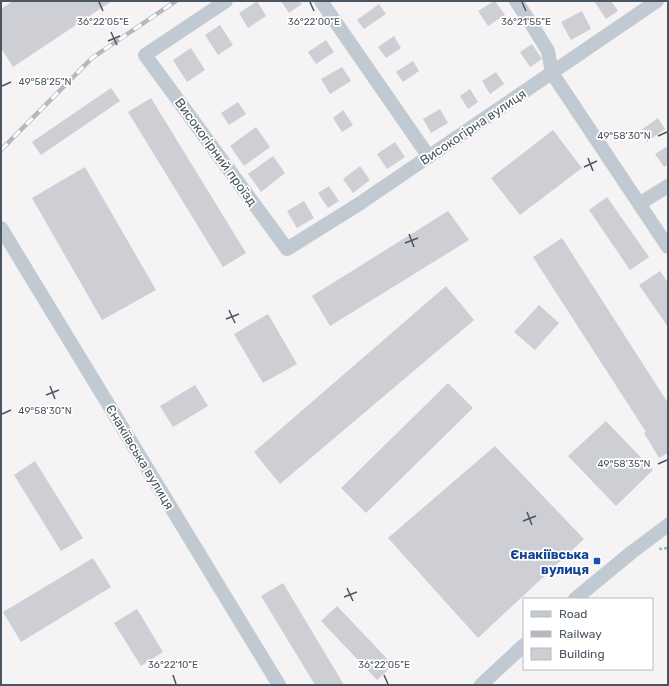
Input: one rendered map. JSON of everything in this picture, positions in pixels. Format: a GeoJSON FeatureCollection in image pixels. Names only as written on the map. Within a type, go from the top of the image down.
{"type":"FeatureCollection","features":[{"type":"Feature","properties":{"kind":"street","name":"Високогірний проїзд"},"geometry":{"type":"LineString","coordinates":[[226,1],[145,55],[287,249]]}},
{"type":"Feature","properties":{"kind":"street"},"geometry":{"type":"LineString","coordinates":[[321,1],[429,156]]}},
{"type":"Feature","properties":{"kind":"street"},"geometry":{"type":"LineString","coordinates":[[516,1],[548,51],[552,73],[668,247]]}},
{"type":"Feature","properties":{"kind":"street","name":"Високогірна вулиця"},"geometry":{"type":"LineString","coordinates":[[287,249],[359,204],[657,1]]}},
{"type":"Feature","properties":{"kind":"street"},"geometry":{"type":"LineString","coordinates":[[639,204],[668,186]]}},
{"type":"Feature","properties":{"kind":"street","name":"Єнакіївська вулиця"},"geometry":{"type":"LineString","coordinates":[[1,228],[279,685]]}},
{"type":"Feature","properties":{"kind":"street"},"geometry":{"type":"LineString","coordinates":[[576,598],[632,552],[668,525]]}},
{"type":"Feature","properties":{"kind":"street"},"geometry":{"type":"LineString","coordinates":[[481,685],[523,646]]}},
{"type":"Feature","properties":{"kind":"building"},"geometry":{"type":"Polygon","coordinates":[[[13,1],[112,1],[13,67],[1,48],[1,9],[13,1]]]}},
{"type":"Feature","properties":{"kind":"building"},"geometry":{"type":"Polygon","coordinates":[[[257,1],[266,16],[248,28],[239,13],[257,1]]]}},
{"type":"Feature","properties":{"kind":"building"},"geometry":{"type":"Polygon","coordinates":[[[281,1],[299,1],[302,4],[289,13],[281,1]]]}},
{"type":"Feature","properties":{"kind":"building"},"geometry":{"type":"Polygon","coordinates":[[[494,1],[505,15],[488,26],[478,11],[494,1]]]}},
{"type":"Feature","properties":{"kind":"building"},"geometry":{"type":"Polygon","coordinates":[[[594,1],[611,1],[618,11],[606,19],[594,1]]]}},
{"type":"Feature","properties":{"kind":"building"},"geometry":{"type":"Polygon","coordinates":[[[379,4],[386,14],[364,29],[357,20],[379,4]]]}},
{"type":"Feature","properties":{"kind":"building"},"geometry":{"type":"Polygon","coordinates":[[[582,11],[591,29],[571,40],[561,22],[582,11]]]}},
{"type":"Feature","properties":{"kind":"building"},"geometry":{"type":"Polygon","coordinates":[[[220,25],[233,45],[218,55],[205,35],[220,25]]]}},
{"type":"Feature","properties":{"kind":"building"},"geometry":{"type":"Polygon","coordinates":[[[394,36],[401,48],[386,58],[378,47],[394,36]]]}},
{"type":"Feature","properties":{"kind":"building"},"geometry":{"type":"Polygon","coordinates":[[[326,40],[334,52],[316,64],[308,52],[326,40]]]}},
{"type":"Feature","properties":{"kind":"building"},"geometry":{"type":"Polygon","coordinates":[[[532,44],[542,59],[530,67],[520,52],[532,44]]]}},
{"type":"Feature","properties":{"kind":"building"},"geometry":{"type":"Polygon","coordinates":[[[191,48],[205,70],[187,82],[173,60],[191,48]]]}},
{"type":"Feature","properties":{"kind":"building"},"geometry":{"type":"Polygon","coordinates":[[[413,61],[419,71],[403,82],[396,72],[413,61]]]}},
{"type":"Feature","properties":{"kind":"building"},"geometry":{"type":"Polygon","coordinates":[[[342,67],[351,81],[330,94],[321,79],[342,67]]]}},
{"type":"Feature","properties":{"kind":"building"},"geometry":{"type":"Polygon","coordinates":[[[496,72],[504,84],[490,94],[482,81],[496,72]]]}},
{"type":"Feature","properties":{"kind":"building"},"geometry":{"type":"Polygon","coordinates":[[[111,88],[120,101],[41,155],[32,142],[111,88]]]}},
{"type":"Feature","properties":{"kind":"building"},"geometry":{"type":"Polygon","coordinates":[[[470,89],[478,102],[468,109],[460,96],[470,89]]]}},
{"type":"Feature","properties":{"kind":"building"},"geometry":{"type":"Polygon","coordinates":[[[151,98],[246,253],[223,267],[128,112],[151,98]]]}},
{"type":"Feature","properties":{"kind":"building"},"geometry":{"type":"Polygon","coordinates":[[[238,102],[246,114],[229,125],[221,113],[238,102]]]}},
{"type":"Feature","properties":{"kind":"building"},"geometry":{"type":"Polygon","coordinates":[[[440,109],[448,123],[431,133],[423,119],[440,109]]]}},
{"type":"Feature","properties":{"kind":"building"},"geometry":{"type":"Polygon","coordinates":[[[343,110],[353,125],[342,132],[333,118],[343,110]]]}},
{"type":"Feature","properties":{"kind":"building"},"geometry":{"type":"Polygon","coordinates":[[[658,118],[665,129],[647,142],[640,131],[658,118]]]}},
{"type":"Feature","properties":{"kind":"building"},"geometry":{"type":"Polygon","coordinates":[[[256,127],[270,147],[244,166],[230,146],[256,127]]]}},
{"type":"Feature","properties":{"kind":"building"},"geometry":{"type":"Polygon","coordinates":[[[553,130],[582,168],[520,215],[491,178],[553,130]]]}},
{"type":"Feature","properties":{"kind":"building"},"geometry":{"type":"Polygon","coordinates":[[[395,142],[405,157],[387,169],[377,154],[395,142]]]}},
{"type":"Feature","properties":{"kind":"building"},"geometry":{"type":"Polygon","coordinates":[[[668,146],[668,164],[664,167],[655,154],[668,146]]]}},
{"type":"Feature","properties":{"kind":"building"},"geometry":{"type":"Polygon","coordinates":[[[273,156],[285,173],[261,192],[248,174],[273,156]]]}},
{"type":"Feature","properties":{"kind":"building"},"geometry":{"type":"Polygon","coordinates":[[[360,166],[370,180],[353,193],[343,179],[360,166]]]}},
{"type":"Feature","properties":{"kind":"building"},"geometry":{"type":"Polygon","coordinates":[[[85,167],[156,290],[102,320],[32,198],[85,167]]]}},
{"type":"Feature","properties":{"kind":"building"},"geometry":{"type":"Polygon","coordinates":[[[329,186],[339,201],[328,208],[318,193],[329,186]]]}},
{"type":"Feature","properties":{"kind":"building"},"geometry":{"type":"Polygon","coordinates":[[[607,197],[649,257],[630,270],[589,210],[607,197]]]}},
{"type":"Feature","properties":{"kind":"building"},"geometry":{"type":"Polygon","coordinates":[[[304,201],[314,218],[297,228],[287,211],[304,201]]]}},
{"type":"Feature","properties":{"kind":"building"},"geometry":{"type":"Polygon","coordinates":[[[448,211],[469,240],[330,326],[312,296],[448,211]]]}},
{"type":"Feature","properties":{"kind":"building"},"geometry":{"type":"Polygon","coordinates":[[[562,238],[668,403],[668,453],[659,458],[644,433],[646,432],[533,257],[562,238]]]}},
{"type":"Feature","properties":{"kind":"building"},"geometry":{"type":"Polygon","coordinates":[[[660,271],[668,283],[668,327],[639,285],[660,271]]]}},
{"type":"Feature","properties":{"kind":"building"},"geometry":{"type":"Polygon","coordinates":[[[446,286],[474,320],[280,484],[254,452],[446,286]]]}},
{"type":"Feature","properties":{"kind":"building"},"geometry":{"type":"Polygon","coordinates":[[[539,305],[559,323],[535,350],[514,332],[539,305]]]}},
{"type":"Feature","properties":{"kind":"building"},"geometry":{"type":"Polygon","coordinates":[[[268,314],[297,364],[263,383],[234,334],[268,314]]]}},
{"type":"Feature","properties":{"kind":"building"},"geometry":{"type":"Polygon","coordinates":[[[448,383],[473,408],[366,513],[341,488],[448,383]]]}},
{"type":"Feature","properties":{"kind":"building"},"geometry":{"type":"Polygon","coordinates":[[[195,385],[208,406],[173,427],[160,406],[195,385]]]}},
{"type":"Feature","properties":{"kind":"building"},"geometry":{"type":"Polygon","coordinates":[[[606,421],[653,470],[616,506],[568,456],[606,421]]]}},
{"type":"Feature","properties":{"kind":"building"},"geometry":{"type":"Polygon","coordinates":[[[495,446],[584,539],[478,638],[388,538],[495,446]]]}},
{"type":"Feature","properties":{"kind":"building"},"geometry":{"type":"Polygon","coordinates":[[[35,461],[83,538],[61,551],[14,475],[35,461]]]}},
{"type":"Feature","properties":{"kind":"building"},"geometry":{"type":"Polygon","coordinates":[[[93,558],[111,587],[21,642],[3,612],[93,558]]]}},
{"type":"Feature","properties":{"kind":"building"},"geometry":{"type":"Polygon","coordinates":[[[283,583],[344,685],[315,685],[261,596],[283,583]]]}},
{"type":"Feature","properties":{"kind":"building"},"geometry":{"type":"Polygon","coordinates":[[[337,606],[393,665],[377,680],[321,621],[337,606]]]}},
{"type":"Feature","properties":{"kind":"building"},"geometry":{"type":"Polygon","coordinates":[[[137,609],[163,652],[141,666],[114,623],[137,609]]]}},
{"type":"Feature","properties":{"kind":"railway"},"geometry":{"type":"LineString","coordinates":[[1,150],[92,58],[176,1]]}},
{"type":"Feature","properties":{"kind":"place","name":"Єнакіївська вулиця"},"geometry":{"type":"Point","coordinates":[597,561]}}]}
